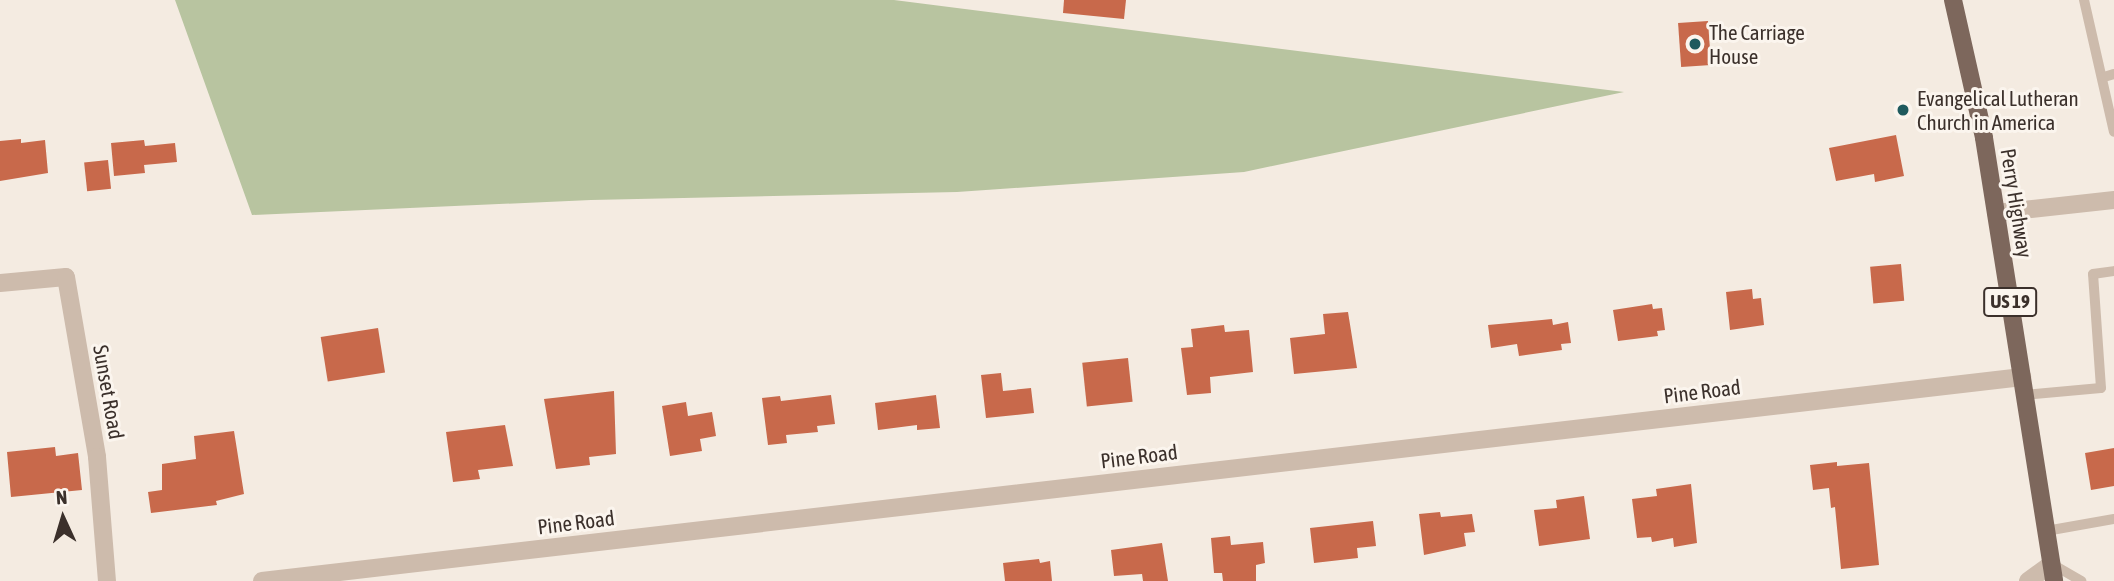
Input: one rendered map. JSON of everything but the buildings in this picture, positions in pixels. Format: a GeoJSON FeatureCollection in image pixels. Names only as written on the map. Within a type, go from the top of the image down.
{"type":"FeatureCollection","features":[{"type":"Feature","properties":{"kind":"main road","name":"Perry Highway"},"geometry":{"type":"LineString","coordinates":[[1953,0],[1975,89],[2053,572]]}},
{"type":"Feature","properties":{"kind":"street"},"geometry":{"type":"LineString","coordinates":[[1996,213],[2114,200]]}},
{"type":"Feature","properties":{"kind":"street","name":"Sunset Road"},"geometry":{"type":"LineString","coordinates":[[0,283],[66,277],[97,457],[107,581]]}},
{"type":"Feature","properties":{"kind":"street","name":"Pine Road"},"geometry":{"type":"LineString","coordinates":[[262,581],[2022,377]]}},
{"type":"Feature","properties":{"kind":"street"},"geometry":{"type":"LineString","coordinates":[[2028,581],[2053,572]]}},
{"type":"Feature","properties":{"kind":"lane"},"geometry":{"type":"LineString","coordinates":[[2084,0],[2109,76],[2114,132]]}},
{"type":"Feature","properties":{"kind":"lane"},"geometry":{"type":"LineString","coordinates":[[2025,395],[2101,388],[2093,274],[2114,271]]}},
{"type":"Feature","properties":{"kind":"lane"},"geometry":{"type":"LineString","coordinates":[[2046,531],[2114,519]]}},
{"type":"Feature","properties":{"kind":"lane"},"geometry":{"type":"LineString","coordinates":[[2053,572],[2082,581]]}},
{"type":"Feature","properties":{"kind":"green space"},"geometry":{"type":"Polygon","coordinates":[[[175,0],[894,0],[1624,92],[1244,172],[957,192],[591,200],[252,215],[175,0]]]}},
{"type":"Feature","properties":{"kind":"place","name":"The Carriage House"},"geometry":{"type":"Point","coordinates":[1695,44]}},
{"type":"Feature","properties":{"kind":"place","name":"Evangelical Lutheran Church in America"},"geometry":{"type":"Point","coordinates":[1903,110]}}]}
